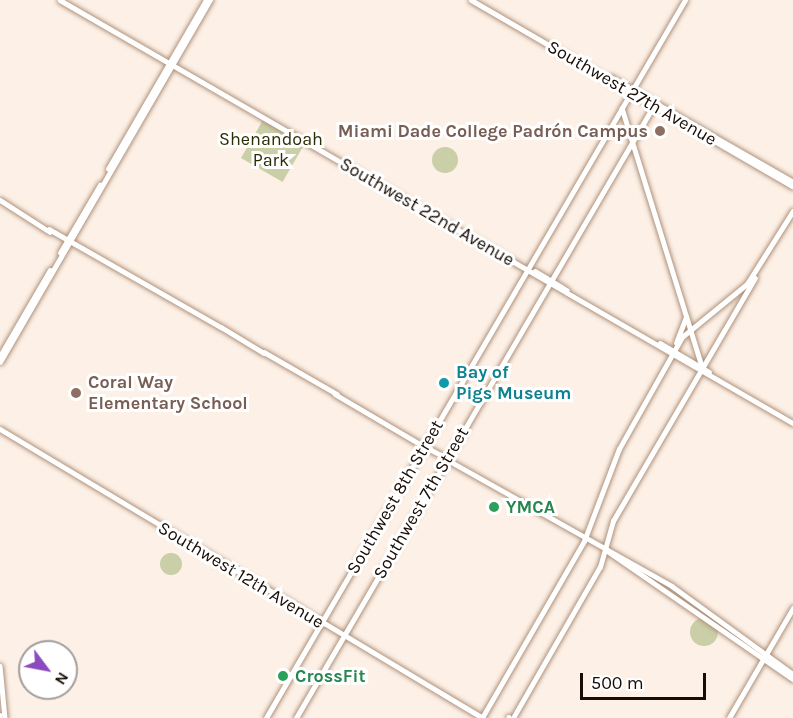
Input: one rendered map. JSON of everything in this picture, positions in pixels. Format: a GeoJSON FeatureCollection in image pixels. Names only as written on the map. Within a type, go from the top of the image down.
{"type":"FeatureCollection","features":[{"type":"Feature","properties":{"kind":"highway","name":"Southwest 27th Avenue"},"geometry":{"type":"LineString","coordinates":[[471,0],[498,14]]}},
{"type":"Feature","properties":{"kind":"highway","name":"Southwest 27th Avenue"},"geometry":{"type":"LineString","coordinates":[[476,0],[793,184]]}},
{"type":"Feature","properties":{"kind":"main road","name":"Southwest 22nd Avenue"},"geometry":{"type":"LineString","coordinates":[[60,0],[550,282],[694,362],[701,369]]}},
{"type":"Feature","properties":{"kind":"main road","name":"Southwest 22nd Avenue"},"geometry":{"type":"LineString","coordinates":[[66,0],[113,29]]}},
{"type":"Feature","properties":{"kind":"main road"},"geometry":{"type":"LineString","coordinates":[[0,362],[208,0]]}},
{"type":"Feature","properties":{"kind":"main road","name":"Southwest 8th Street"},"geometry":{"type":"LineString","coordinates":[[266,718],[685,0]]}},
{"type":"Feature","properties":{"kind":"main road","name":"Southwest 7th Street"},"geometry":{"type":"LineString","coordinates":[[296,718],[654,104]]}},
{"type":"Feature","properties":{"kind":"main road"},"geometry":{"type":"LineString","coordinates":[[623,106],[701,369],[793,423]]}},
{"type":"Feature","properties":{"kind":"main road"},"geometry":{"type":"LineString","coordinates":[[628,148],[637,154]]}},
{"type":"Feature","properties":{"kind":"main road"},"geometry":{"type":"LineString","coordinates":[[0,201],[247,342],[525,506],[672,586],[764,659],[793,676]]}},
{"type":"Feature","properties":{"kind":"main road"},"geometry":{"type":"LineString","coordinates":[[510,718],[602,563],[613,519],[793,211]]}},
{"type":"Feature","properties":{"kind":"main road"},"geometry":{"type":"LineString","coordinates":[[679,336],[733,297],[750,280],[779,236]]}},
{"type":"Feature","properties":{"kind":"main road"},"geometry":{"type":"LineString","coordinates":[[0,356],[69,241]]}},
{"type":"Feature","properties":{"kind":"main road"},"geometry":{"type":"LineString","coordinates":[[727,325],[742,297],[733,297]]}},
{"type":"Feature","properties":{"kind":"main road"},"geometry":{"type":"LineString","coordinates":[[673,351],[686,317]]}},
{"type":"Feature","properties":{"kind":"main road"},"geometry":{"type":"LineString","coordinates":[[482,718],[588,528],[623,442],[673,351],[688,330]]}},
{"type":"Feature","properties":{"kind":"main road","name":"Southwest 22nd Avenue"},"geometry":{"type":"LineString","coordinates":[[673,351],[701,369]]}},
{"type":"Feature","properties":{"kind":"main road"},"geometry":{"type":"LineString","coordinates":[[694,362],[696,351]]}},
{"type":"Feature","properties":{"kind":"main road","name":"Southwest 12th Avenue"},"geometry":{"type":"LineString","coordinates":[[0,429],[482,718]]}},
{"type":"Feature","properties":{"kind":"main road"},"geometry":{"type":"LineString","coordinates":[[606,550],[610,555],[718,622],[764,659]]}},
{"type":"Feature","properties":{"kind":"main road"},"geometry":{"type":"LineString","coordinates":[[602,563],[610,555]]}},
{"type":"Feature","properties":{"kind":"main road"},"geometry":{"type":"LineString","coordinates":[[729,718],[793,608]]}},
{"type":"Feature","properties":{"kind":"main road"},"geometry":{"type":"LineString","coordinates":[[0,666],[2,717]]}},
{"type":"Feature","properties":{"kind":"green space","name":"Shenandoah Park"},"geometry":{"type":"Polygon","coordinates":[[[263,120],[305,144],[283,182],[241,158],[263,120]]]}},
{"type":"Feature","properties":{"kind":"green space"},"geometry":{"type":"Polygon","coordinates":[[[445,147],[454,151],[458,160],[454,169],[445,173],[436,169],[432,160],[436,151],[445,147]]]}},
{"type":"Feature","properties":{"kind":"green space"},"geometry":{"type":"Polygon","coordinates":[[[171,553],[179,556],[182,564],[179,572],[171,575],[163,572],[160,564],[163,556],[171,553]]]}},
{"type":"Feature","properties":{"kind":"green space"},"geometry":{"type":"Polygon","coordinates":[[[704,618],[714,622],[718,632],[714,642],[704,646],[694,642],[690,632],[694,622],[704,618]]]}},
{"type":"Feature","properties":{"kind":"place","name":"Miami Dade College Padrón Campus"},"geometry":{"type":"Point","coordinates":[660,131]}},
{"type":"Feature","properties":{"kind":"place","name":"Bay of Pigs Museum"},"geometry":{"type":"Point","coordinates":[444,383]}},
{"type":"Feature","properties":{"kind":"place","name":"Coral Way Elementary School"},"geometry":{"type":"Point","coordinates":[76,393]}},
{"type":"Feature","properties":{"kind":"place","name":"YMCA"},"geometry":{"type":"Point","coordinates":[494,507]}},
{"type":"Feature","properties":{"kind":"place","name":"CrossFit"},"geometry":{"type":"Point","coordinates":[283,676]}}]}
